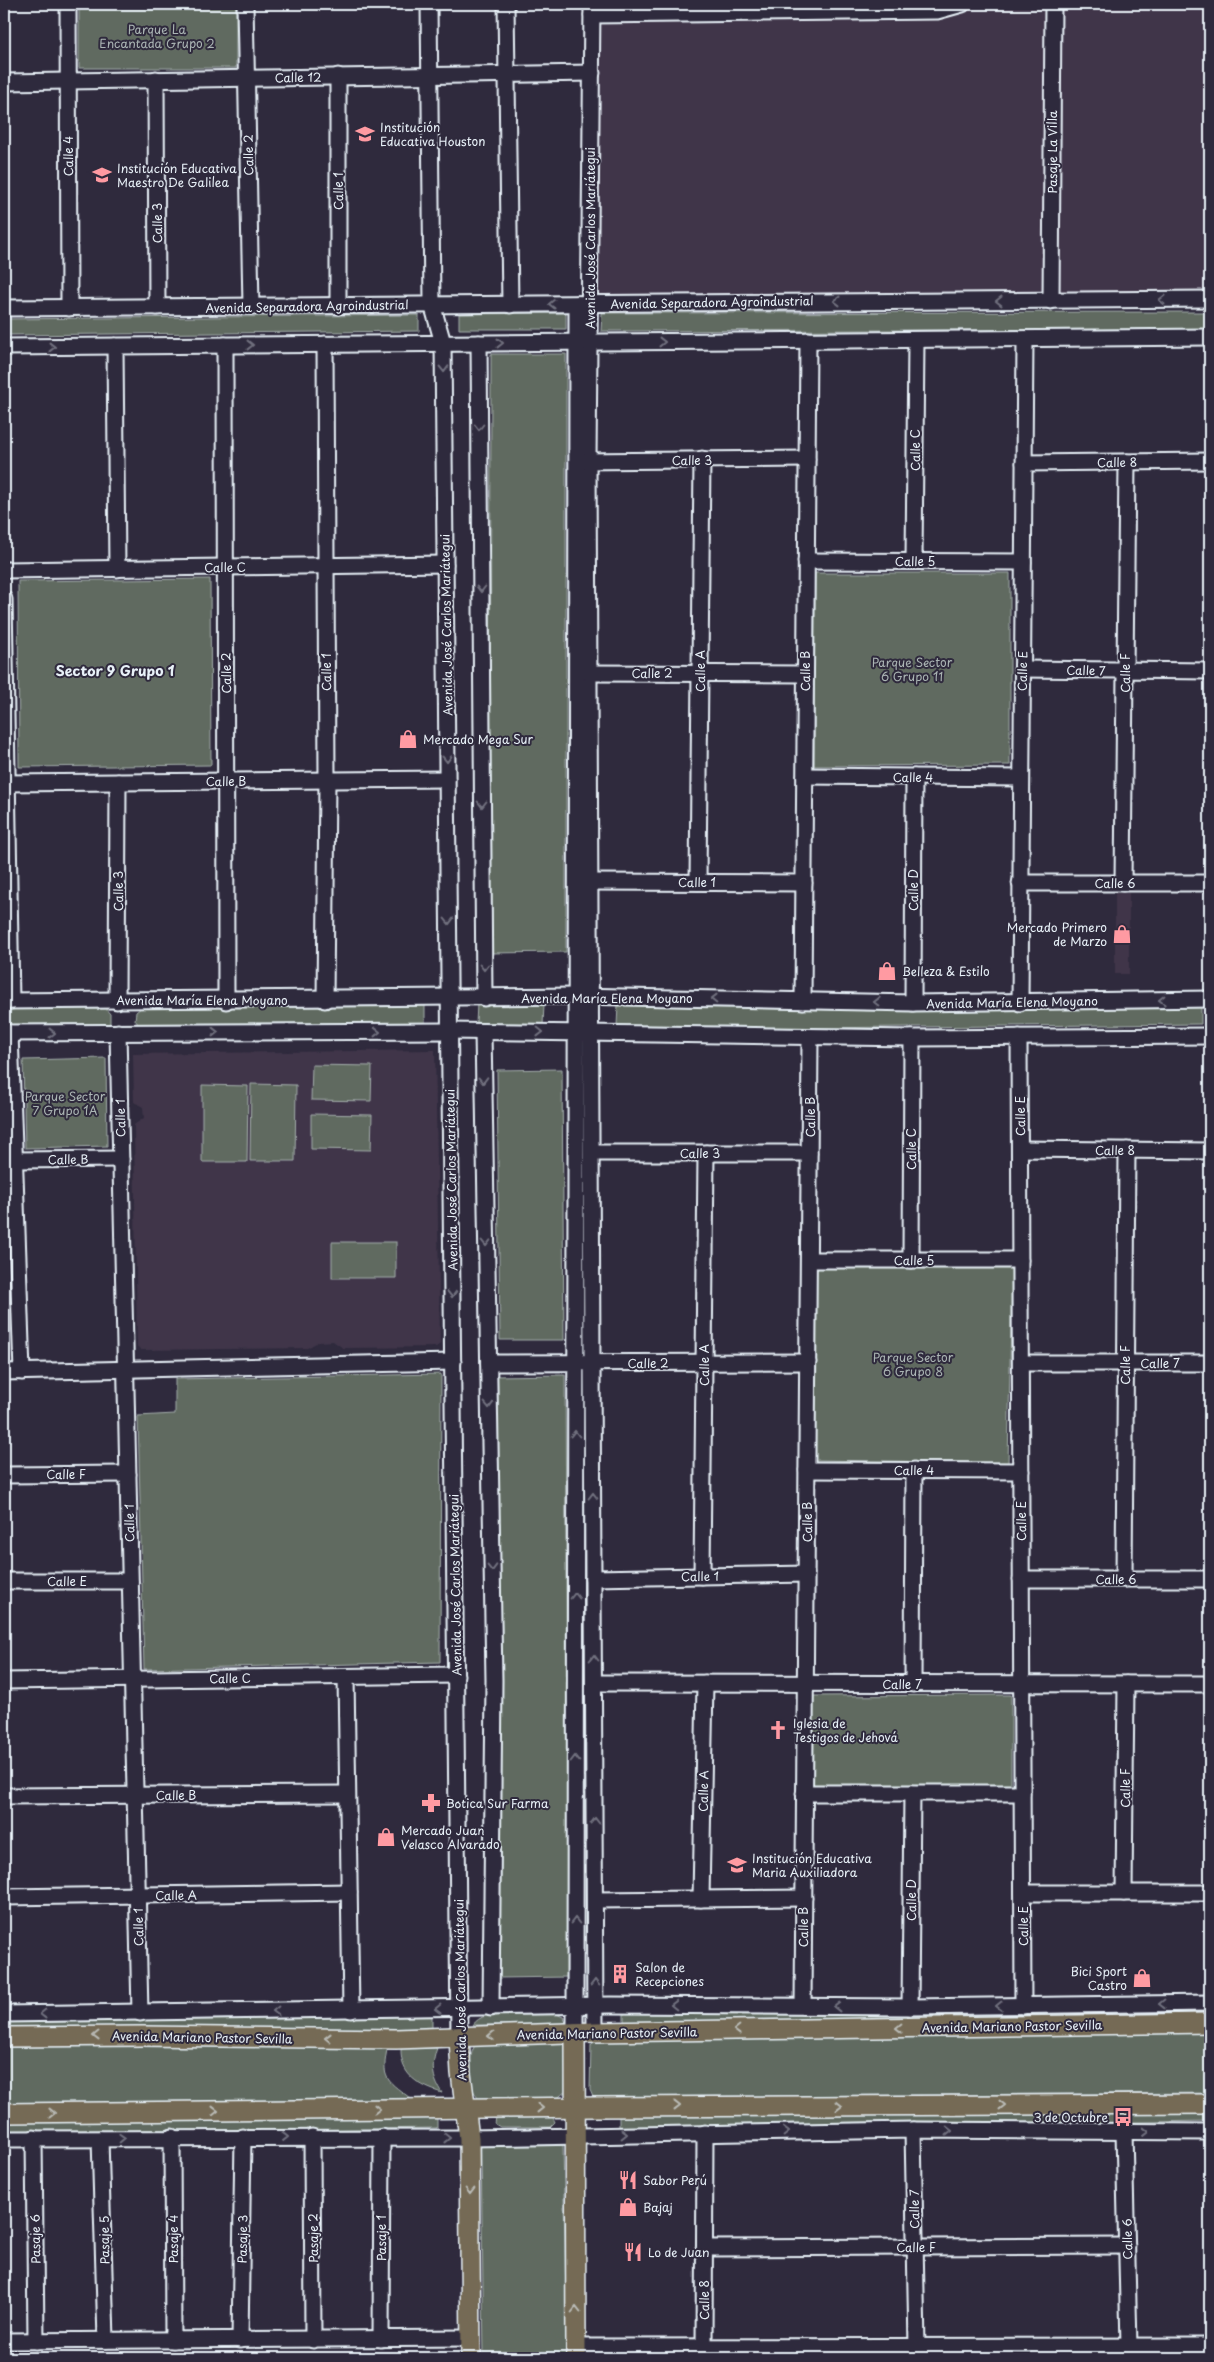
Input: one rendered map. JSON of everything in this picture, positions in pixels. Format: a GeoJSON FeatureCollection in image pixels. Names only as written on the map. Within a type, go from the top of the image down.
{"type":"FeatureCollection","features":[{"type":"Feature","properties":{"kind":"main road","name":"Avenida Mariano Pastor Sevilla"},"geometry":{"type":"LineString","coordinates":[[4,2037],[143,2036],[396,2039],[595,2032],[1210,2023]]}},
{"type":"Feature","properties":{"kind":"main road","name":"Avenida José Carlos Mariátegui"},"geometry":{"type":"LineString","coordinates":[[574,2033],[576,2353]]}},
{"type":"Feature","properties":{"kind":"main road","name":"Avenida José Carlos Mariátegui"},"geometry":{"type":"LineString","coordinates":[[459,2037],[464,2108],[469,2138],[471,2358]]}},
{"type":"Feature","properties":{"kind":"main road"},"geometry":{"type":"LineString","coordinates":[[4,2113],[464,2108],[1210,2104]]}},
{"type":"Feature","properties":{"kind":"street","name":"Calle 4"},"geometry":{"type":"LineString","coordinates":[[68,4],[69,308]]}},
{"type":"Feature","properties":{"kind":"street","name":"Calle 2"},"geometry":{"type":"LineString","coordinates":[[245,4],[251,306]]}},
{"type":"Feature","properties":{"kind":"street","name":"Avenida José Carlos Mariátegui"},"geometry":{"type":"LineString","coordinates":[[429,4],[432,304],[444,343],[459,2037]]}},
{"type":"Feature","properties":{"kind":"street"},"geometry":{"type":"LineString","coordinates":[[506,4],[510,304]]}},
{"type":"Feature","properties":{"kind":"street"},"geometry":{"type":"LineString","coordinates":[[592,9],[937,12],[962,4]]}},
{"type":"Feature","properties":{"kind":"street","name":"Pasaje La Villa"},"geometry":{"type":"LineString","coordinates":[[1051,301],[1053,4]]}},
{"type":"Feature","properties":{"kind":"street","name":"Avenida José Carlos Mariátegui"},"geometry":{"type":"LineString","coordinates":[[592,9],[592,73],[583,342],[583,996],[592,1153],[595,2032]]}},
{"type":"Feature","properties":{"kind":"street","name":"Calle 12"},"geometry":{"type":"LineString","coordinates":[[4,82],[592,73]]}},
{"type":"Feature","properties":{"kind":"street","name":"Calle 1"},"geometry":{"type":"LineString","coordinates":[[338,76],[338,306]]}},
{"type":"Feature","properties":{"kind":"street","name":"Calle 3"},"geometry":{"type":"LineString","coordinates":[[156,79],[157,307]]}},
{"type":"Feature","properties":{"kind":"street","name":"Avenida Separadora Agroindustrial"},"geometry":{"type":"LineString","coordinates":[[4,308],[1210,299]]}},
{"type":"Feature","properties":{"kind":"street"},"geometry":{"type":"LineString","coordinates":[[4,347],[1210,337]]}},
{"type":"Feature","properties":{"kind":"street","name":"Calle E"},"geometry":{"type":"LineString","coordinates":[[1020,1003],[1025,339]]}},
{"type":"Feature","properties":{"kind":"street","name":"Calle B"},"geometry":{"type":"LineString","coordinates":[[803,1000],[808,340]]}},
{"type":"Feature","properties":{"kind":"street","name":"Calle C"},"geometry":{"type":"LineString","coordinates":[[914,561],[916,340]]}},
{"type":"Feature","properties":{"kind":"street"},"geometry":{"type":"LineString","coordinates":[[478,343],[484,998]]}},
{"type":"Feature","properties":{"kind":"street","name":"Calle 1"},"geometry":{"type":"LineString","coordinates":[[325,344],[327,780],[325,1000]]}},
{"type":"Feature","properties":{"kind":"street","name":"Calle 2"},"geometry":{"type":"LineString","coordinates":[[225,345],[226,1001]]}},
{"type":"Feature","properties":{"kind":"street"},"geometry":{"type":"LineString","coordinates":[[115,346],[117,569]]}},
{"type":"Feature","properties":{"kind":"street","name":"Calle A"},"geometry":{"type":"LineString","coordinates":[[698,882],[702,459]]}},
{"type":"Feature","properties":{"kind":"street","name":"Calle 3"},"geometry":{"type":"LineString","coordinates":[[583,461],[807,459]]}},
{"type":"Feature","properties":{"kind":"street","name":"Calle 8"},"geometry":{"type":"LineString","coordinates":[[1024,463],[1210,460]]}},
{"type":"Feature","properties":{"kind":"street","name":"Avenida José Carlos Mariátegui"},"geometry":{"type":"LineString","coordinates":[[583,461],[589,673],[590,882],[583,996]]}},
{"type":"Feature","properties":{"kind":"street","name":"Calle F"},"geometry":{"type":"LineString","coordinates":[[1123,883],[1126,462]]}},
{"type":"Feature","properties":{"kind":"street","name":"Calle 5"},"geometry":{"type":"LineString","coordinates":[[806,561],[1023,562]]}},
{"type":"Feature","properties":{"kind":"street","name":"Calle C"},"geometry":{"type":"LineString","coordinates":[[4,570],[446,564]]}},
{"type":"Feature","properties":{"kind":"street"},"geometry":{"type":"LineString","coordinates":[[4,599],[7,1001]]}},
{"type":"Feature","properties":{"kind":"street","name":"Calle 7"},"geometry":{"type":"LineString","coordinates":[[1022,669],[1210,671]]}},
{"type":"Feature","properties":{"kind":"street","name":"Calle 2"},"geometry":{"type":"LineString","coordinates":[[589,673],[805,674]]}},
{"type":"Feature","properties":{"kind":"street","name":"Calle 4"},"geometry":{"type":"LineString","coordinates":[[805,776],[1021,778]]}},
{"type":"Feature","properties":{"kind":"street","name":"Calle D"},"geometry":{"type":"LineString","coordinates":[[913,1003],[914,777]]}},
{"type":"Feature","properties":{"kind":"street","name":"Calle B"},"geometry":{"type":"LineString","coordinates":[[5,783],[447,779]]}},
{"type":"Feature","properties":{"kind":"street","name":"Calle 3"},"geometry":{"type":"LineString","coordinates":[[118,782],[118,1001]]}},
{"type":"Feature","properties":{"kind":"street","name":"Calle 1"},"geometry":{"type":"LineString","coordinates":[[590,882],[804,883]]}},
{"type":"Feature","properties":{"kind":"street","name":"Calle 6"},"geometry":{"type":"LineString","coordinates":[[1020,883],[1210,883]]}},
{"type":"Feature","properties":{"kind":"street","name":"Avenida María Elena Moyano"},"geometry":{"type":"LineString","coordinates":[[7,1001],[226,1001],[583,996],[913,1003],[1210,999]]}},
{"type":"Feature","properties":{"kind":"street"},"geometry":{"type":"LineString","coordinates":[[22,1372],[11,1261],[14,1160],[7,1033],[450,1031],[912,1038],[1210,1036]]}},
{"type":"Feature","properties":{"kind":"street","name":"Calle 1"},"geometry":{"type":"LineString","coordinates":[[118,1032],[140,2013]]}},
{"type":"Feature","properties":{"kind":"street"},"geometry":{"type":"LineString","coordinates":[[483,1032],[494,1680],[491,2008]]}},
{"type":"Feature","properties":{"kind":"street","name":"Avenida José Carlos Mariátegui"},"geometry":{"type":"LineString","coordinates":[[574,2033],[575,1364],[584,1033]]}},
{"type":"Feature","properties":{"kind":"street","name":"Calle B"},"geometry":{"type":"LineString","coordinates":[[803,2006],[810,1037]]}},
{"type":"Feature","properties":{"kind":"street","name":"Calle E"},"geometry":{"type":"LineString","coordinates":[[1019,1037],[1023,2006]]}},
{"type":"Feature","properties":{"kind":"street","name":"Calle C"},"geometry":{"type":"LineString","coordinates":[[911,1260],[912,1038]]}},
{"type":"Feature","properties":{"kind":"street","name":"Calle 8"},"geometry":{"type":"LineString","coordinates":[[1020,1150],[1210,1150]]}},
{"type":"Feature","properties":{"kind":"street","name":"Calle F"},"geometry":{"type":"LineString","coordinates":[[1124,1579],[1127,1150]]}},
{"type":"Feature","properties":{"kind":"street","name":"Calle 3"},"geometry":{"type":"LineString","coordinates":[[592,1153],[809,1153]]}},
{"type":"Feature","properties":{"kind":"street","name":"Calle A"},"geometry":{"type":"LineString","coordinates":[[702,1576],[706,1153]]}},
{"type":"Feature","properties":{"kind":"street","name":"Calle B"},"geometry":{"type":"LineString","coordinates":[[14,1160],[121,1159]]}},
{"type":"Feature","properties":{"kind":"street","name":"Calle 5"},"geometry":{"type":"LineString","coordinates":[[808,1260],[1020,1260]]}},
{"type":"Feature","properties":{"kind":"street"},"geometry":{"type":"LineString","coordinates":[[4,1372],[453,1362]]}},
{"type":"Feature","properties":{"kind":"street","name":"Calle 2"},"geometry":{"type":"LineString","coordinates":[[489,1363],[808,1362]]}},
{"type":"Feature","properties":{"kind":"street","name":"Calle 7"},"geometry":{"type":"LineString","coordinates":[[1021,1363],[1210,1363]]}},
{"type":"Feature","properties":{"kind":"street","name":"Calle 4"},"geometry":{"type":"LineString","coordinates":[[807,1470],[1021,1471]]}},
{"type":"Feature","properties":{"kind":"street"},"geometry":{"type":"LineString","coordinates":[[912,1684],[914,1470]]}},
{"type":"Feature","properties":{"kind":"street","name":"Calle F"},"geometry":{"type":"LineString","coordinates":[[4,1475],[128,1474]]}},
{"type":"Feature","properties":{"kind":"street","name":"Calle 1"},"geometry":{"type":"LineString","coordinates":[[593,1578],[806,1574]]}},
{"type":"Feature","properties":{"kind":"street","name":"Calle 6"},"geometry":{"type":"LineString","coordinates":[[1021,1579],[1210,1579]]}},
{"type":"Feature","properties":{"kind":"street","name":"Calle E"},"geometry":{"type":"LineString","coordinates":[[4,1581],[130,1580]]}},
{"type":"Feature","properties":{"kind":"street","name":"Calle C"},"geometry":{"type":"LineString","coordinates":[[4,1681],[456,1675]]}},
{"type":"Feature","properties":{"kind":"street"},"geometry":{"type":"LineString","coordinates":[[346,1677],[350,2010]]}},
{"type":"Feature","properties":{"kind":"street","name":"Calle 7"},"geometry":{"type":"LineString","coordinates":[[594,1683],[1210,1684]]}},
{"type":"Feature","properties":{"kind":"street","name":"Calle A"},"geometry":{"type":"LineString","coordinates":[[702,1899],[705,1683]]}},
{"type":"Feature","properties":{"kind":"street","name":"Calle F"},"geometry":{"type":"LineString","coordinates":[[1124,1893],[1126,1684]]}},
{"type":"Feature","properties":{"kind":"street"},"geometry":{"type":"LineString","coordinates":[[804,1793],[1022,1793]]}},
{"type":"Feature","properties":{"kind":"street","name":"Calle D"},"geometry":{"type":"LineString","coordinates":[[910,2007],[912,1793]]}},
{"type":"Feature","properties":{"kind":"street","name":"Calle B"},"geometry":{"type":"LineString","coordinates":[[4,1796],[347,1794]]}},
{"type":"Feature","properties":{"kind":"street","name":"Calle A"},"geometry":{"type":"LineString","coordinates":[[4,1897],[349,1892]]}},
{"type":"Feature","properties":{"kind":"street"},"geometry":{"type":"LineString","coordinates":[[1023,1893],[1210,1893]]}},
{"type":"Feature","properties":{"kind":"street"},"geometry":{"type":"LineString","coordinates":[[595,1900],[804,1898]]}},
{"type":"Feature","properties":{"kind":"street","name":"Avenida Mariano Pastor Sevilla"},"geometry":{"type":"LineString","coordinates":[[4,2014],[459,2009],[574,2005],[910,2007],[1210,2004]]}},
{"type":"Feature","properties":{"kind":"street"},"geometry":{"type":"LineString","coordinates":[[4,2139],[172,2137],[469,2138],[913,2130],[1210,2132]]}},
{"type":"Feature","properties":{"kind":"street","name":"Calle 7"},"geometry":{"type":"LineString","coordinates":[[913,2130],[917,2347]]}},
{"type":"Feature","properties":{"kind":"street","name":"Calle 6"},"geometry":{"type":"LineString","coordinates":[[1124,2132],[1129,2346]]}},
{"type":"Feature","properties":{"kind":"street","name":"Calle 8"},"geometry":{"type":"LineString","coordinates":[[704,2348],[705,2133]]}},
{"type":"Feature","properties":{"kind":"street","name":"Pasaje 4"},"geometry":{"type":"LineString","coordinates":[[172,2137],[173,2340]]}},
{"type":"Feature","properties":{"kind":"street","name":"Pasaje 3"},"geometry":{"type":"LineString","coordinates":[[240,2340],[243,2137]]}},
{"type":"Feature","properties":{"kind":"street","name":"Pasaje 2"},"geometry":{"type":"LineString","coordinates":[[312,2137],[313,2340]]}},
{"type":"Feature","properties":{"kind":"street","name":"Pasaje 1"},"geometry":{"type":"LineString","coordinates":[[381,2340],[382,2137]]}},
{"type":"Feature","properties":{"kind":"street","name":"Pasaje 6"},"geometry":{"type":"LineString","coordinates":[[34,2138],[36,2341]]}},
{"type":"Feature","properties":{"kind":"street","name":"Pasaje 5"},"geometry":{"type":"LineString","coordinates":[[100,2139],[106,2340]]}},
{"type":"Feature","properties":{"kind":"street","name":"Calle F"},"geometry":{"type":"LineString","coordinates":[[704,2248],[1127,2246]]}},
{"type":"Feature","properties":{"kind":"street"},"geometry":{"type":"LineString","coordinates":[[4,2341],[470,2338]]}},
{"type":"Feature","properties":{"kind":"street"},"geometry":{"type":"LineString","coordinates":[[576,2353],[704,2348],[808,2353],[917,2347],[1030,2352],[1129,2346],[1210,2346]]}},
{"type":"Feature","properties":{"kind":"shaded area"},"geometry":{"type":"Polygon","coordinates":[[[589,4],[1210,4],[1210,293],[589,298],[589,4]]]}},
{"type":"Feature","properties":{"kind":"shaded area","name":"Mercado Primero de Marzo"},"geometry":{"type":"Polygon","coordinates":[[[1115,893],[1129,893],[1129,974],[1115,974],[1115,893]]]}},
{"type":"Feature","properties":{"kind":"shaded area"},"geometry":{"type":"Polygon","coordinates":[[[435,1050],[440,1344],[436,1347],[343,1348],[333,1341],[318,1342],[307,1348],[141,1350],[137,1346],[134,1125],[144,1118],[143,1107],[134,1102],[133,1054],[435,1050]]]}},
{"type":"Feature","properties":{"kind":"green space","name":"Parque La Encantada Grupo 2"},"geometry":{"type":"Polygon","coordinates":[[[79,4],[236,4],[236,68],[79,68],[79,4]]]}},
{"type":"Feature","properties":{"kind":"green space"},"geometry":{"type":"Polygon","coordinates":[[[1210,312],[1210,329],[601,331],[602,313],[1210,312]]]}},
{"type":"Feature","properties":{"kind":"green space"},"geometry":{"type":"Polygon","coordinates":[[[566,313],[566,329],[459,329],[459,314],[566,313]]]}},
{"type":"Feature","properties":{"kind":"green space"},"geometry":{"type":"Polygon","coordinates":[[[419,315],[419,331],[4,335],[4,319],[419,315]]]}},
{"type":"Feature","properties":{"kind":"green space"},"geometry":{"type":"Polygon","coordinates":[[[491,354],[566,354],[566,952],[490,953],[491,354]]]}},
{"type":"Feature","properties":{"kind":"green space","name":"Parque Sector 6 Grupo 11"},"geometry":{"type":"Polygon","coordinates":[[[815,573],[1010,573],[1010,765],[814,766],[815,573]]]}},
{"type":"Feature","properties":{"kind":"green space"},"geometry":{"type":"Polygon","coordinates":[[[210,579],[211,765],[19,767],[18,581],[210,579]]]}},
{"type":"Feature","properties":{"kind":"green space"},"geometry":{"type":"Polygon","coordinates":[[[477,1003],[544,1004],[543,1025],[476,1024],[477,1003]]]}},
{"type":"Feature","properties":{"kind":"green space"},"geometry":{"type":"Polygon","coordinates":[[[425,1005],[425,1024],[139,1025],[135,1020],[136,1012],[141,1008],[425,1005]]]}},
{"type":"Feature","properties":{"kind":"green space"},"geometry":{"type":"Polygon","coordinates":[[[618,1005],[1015,1009],[1201,1006],[1201,1024],[807,1028],[617,1026],[618,1005]]]}},
{"type":"Feature","properties":{"kind":"green space"},"geometry":{"type":"Polygon","coordinates":[[[105,1008],[110,1014],[110,1023],[104,1027],[4,1028],[4,1009],[105,1008]]]}},
{"type":"Feature","properties":{"kind":"green space","name":"Parque Sector 7 Grupo 1A"},"geometry":{"type":"Polygon","coordinates":[[[106,1058],[107,1146],[25,1148],[23,1060],[106,1058]]]}},
{"type":"Feature","properties":{"kind":"green space"},"geometry":{"type":"Polygon","coordinates":[[[312,1065],[372,1066],[371,1101],[311,1100],[312,1065]]]}},
{"type":"Feature","properties":{"kind":"green space"},"geometry":{"type":"Polygon","coordinates":[[[562,1069],[564,1340],[500,1340],[497,1070],[562,1069]]]}},
{"type":"Feature","properties":{"kind":"green space"},"geometry":{"type":"Polygon","coordinates":[[[251,1084],[296,1085],[295,1161],[250,1161],[251,1084]]]}},
{"type":"Feature","properties":{"kind":"green space"},"geometry":{"type":"Polygon","coordinates":[[[202,1085],[248,1086],[247,1162],[202,1162],[202,1085]]]}},
{"type":"Feature","properties":{"kind":"green space"},"geometry":{"type":"Polygon","coordinates":[[[311,1114],[372,1115],[371,1150],[311,1149],[311,1114]]]}},
{"type":"Feature","properties":{"kind":"green space"},"geometry":{"type":"Polygon","coordinates":[[[332,1242],[396,1242],[396,1278],[332,1278],[332,1242]]]}},
{"type":"Feature","properties":{"kind":"green space","name":"Parque Sector 6 Grupo 8"},"geometry":{"type":"Polygon","coordinates":[[[815,1266],[1012,1267],[1008,1463],[813,1460],[815,1266]]]}},
{"type":"Feature","properties":{"kind":"green space"},"geometry":{"type":"Polygon","coordinates":[[[441,1374],[440,1662],[144,1669],[138,1416],[175,1414],[175,1379],[441,1374]]]}},
{"type":"Feature","properties":{"kind":"green space"},"geometry":{"type":"Polygon","coordinates":[[[565,1375],[568,1977],[498,1978],[494,1376],[565,1375]]]}},
{"type":"Feature","properties":{"kind":"green space"},"geometry":{"type":"Polygon","coordinates":[[[1011,1695],[1011,1785],[812,1786],[812,1696],[1011,1695]]]}},
{"type":"Feature","properties":{"kind":"green space"},"geometry":{"type":"Polygon","coordinates":[[[624,2007],[1210,2008],[1210,2017],[624,2024],[624,2007]]]}},
{"type":"Feature","properties":{"kind":"green space"},"geometry":{"type":"Polygon","coordinates":[[[550,2011],[563,2017],[567,2024],[473,2025],[487,2015],[497,2013],[550,2011]]]}},
{"type":"Feature","properties":{"kind":"green space"},"geometry":{"type":"Polygon","coordinates":[[[432,2013],[432,2030],[302,2028],[4,2029],[4,2017],[432,2013]]]}},
{"type":"Feature","properties":{"kind":"green space"},"geometry":{"type":"Polygon","coordinates":[[[1210,2033],[1210,2093],[593,2097],[590,2090],[591,2045],[596,2039],[1210,2033]]]}},
{"type":"Feature","properties":{"kind":"green space"},"geometry":{"type":"Polygon","coordinates":[[[563,2040],[566,2048],[566,2091],[555,2100],[479,2099],[475,2094],[471,2080],[470,2064],[476,2044],[563,2040]]]}},
{"type":"Feature","properties":{"kind":"green space"},"geometry":{"type":"Polygon","coordinates":[[[388,2045],[385,2066],[388,2079],[414,2101],[4,2103],[4,2047],[388,2045]]]}},
{"type":"Feature","properties":{"kind":"green space"},"geometry":{"type":"Polygon","coordinates":[[[437,2048],[434,2060],[434,2077],[442,2093],[419,2083],[408,2073],[404,2066],[401,2049],[437,2048]]]}},
{"type":"Feature","properties":{"kind":"green space"},"geometry":{"type":"Polygon","coordinates":[[[1210,2109],[1210,2121],[619,2129],[619,2114],[1210,2109]]]}},
{"type":"Feature","properties":{"kind":"green space"},"geometry":{"type":"Polygon","coordinates":[[[437,2116],[437,2128],[4,2134],[4,2119],[437,2116]]]}},
{"type":"Feature","properties":{"kind":"green space"},"geometry":{"type":"Polygon","coordinates":[[[552,2116],[555,2122],[550,2127],[500,2127],[495,2124],[496,2117],[552,2116]]]}},
{"type":"Feature","properties":{"kind":"green space"},"geometry":{"type":"Polygon","coordinates":[[[563,2145],[567,2358],[484,2358],[481,2146],[563,2145]]]}},
{"type":"Feature","properties":{"kind":"place","name":"Institución Educativa Houston"},"geometry":{"type":"Point","coordinates":[365,134]}},
{"type":"Feature","properties":{"kind":"place","name":"Institución Educativa Maestro De Galilea"},"geometry":{"type":"Point","coordinates":[102,175]}},
{"type":"Feature","properties":{"kind":"place","name":"Mercado Mega Sur"},"geometry":{"type":"Point","coordinates":[408,739]}},
{"type":"Feature","properties":{"kind":"place","name":"Mercado Primero de Marzo"},"geometry":{"type":"Point","coordinates":[1122,934]}},
{"type":"Feature","properties":{"kind":"place","name":"Belleza & Estilo"},"geometry":{"type":"Point","coordinates":[887,971]}},
{"type":"Feature","properties":{"kind":"place","name":"Iglesia de Testigos de Jehová"},"geometry":{"type":"Point","coordinates":[778,1730]}},
{"type":"Feature","properties":{"kind":"place","name":"Botica Sur Farma"},"geometry":{"type":"Point","coordinates":[431,1803]}},
{"type":"Feature","properties":{"kind":"place","name":"Mercado Juan Velasco Alvarado"},"geometry":{"type":"Point","coordinates":[386,1837]}},
{"type":"Feature","properties":{"kind":"place","name":"Institución Educativa Maria Auxiliadora"},"geometry":{"type":"Point","coordinates":[737,1865]}},
{"type":"Feature","properties":{"kind":"place","name":"Salon de Recepciones"},"geometry":{"type":"Point","coordinates":[620,1974]}},
{"type":"Feature","properties":{"kind":"place","name":"Bici Sport Castro"},"geometry":{"type":"Point","coordinates":[1142,1978]}},
{"type":"Feature","properties":{"kind":"place","name":"3 de Octubre"},"geometry":{"type":"Point","coordinates":[1123,2117]}},
{"type":"Feature","properties":{"kind":"place","name":"Sabor Perú"},"geometry":{"type":"Point","coordinates":[628,2180]}},
{"type":"Feature","properties":{"kind":"place","name":"Bajaj"},"geometry":{"type":"Point","coordinates":[628,2207]}},
{"type":"Feature","properties":{"kind":"place","name":"Lo de Juan"},"geometry":{"type":"Point","coordinates":[633,2252]}},
{"type":"Feature","properties":{"kind":"district","name":"Sector 9 Grupo 1"},"geometry":{"type":"Point","coordinates":[115,670]}}]}
